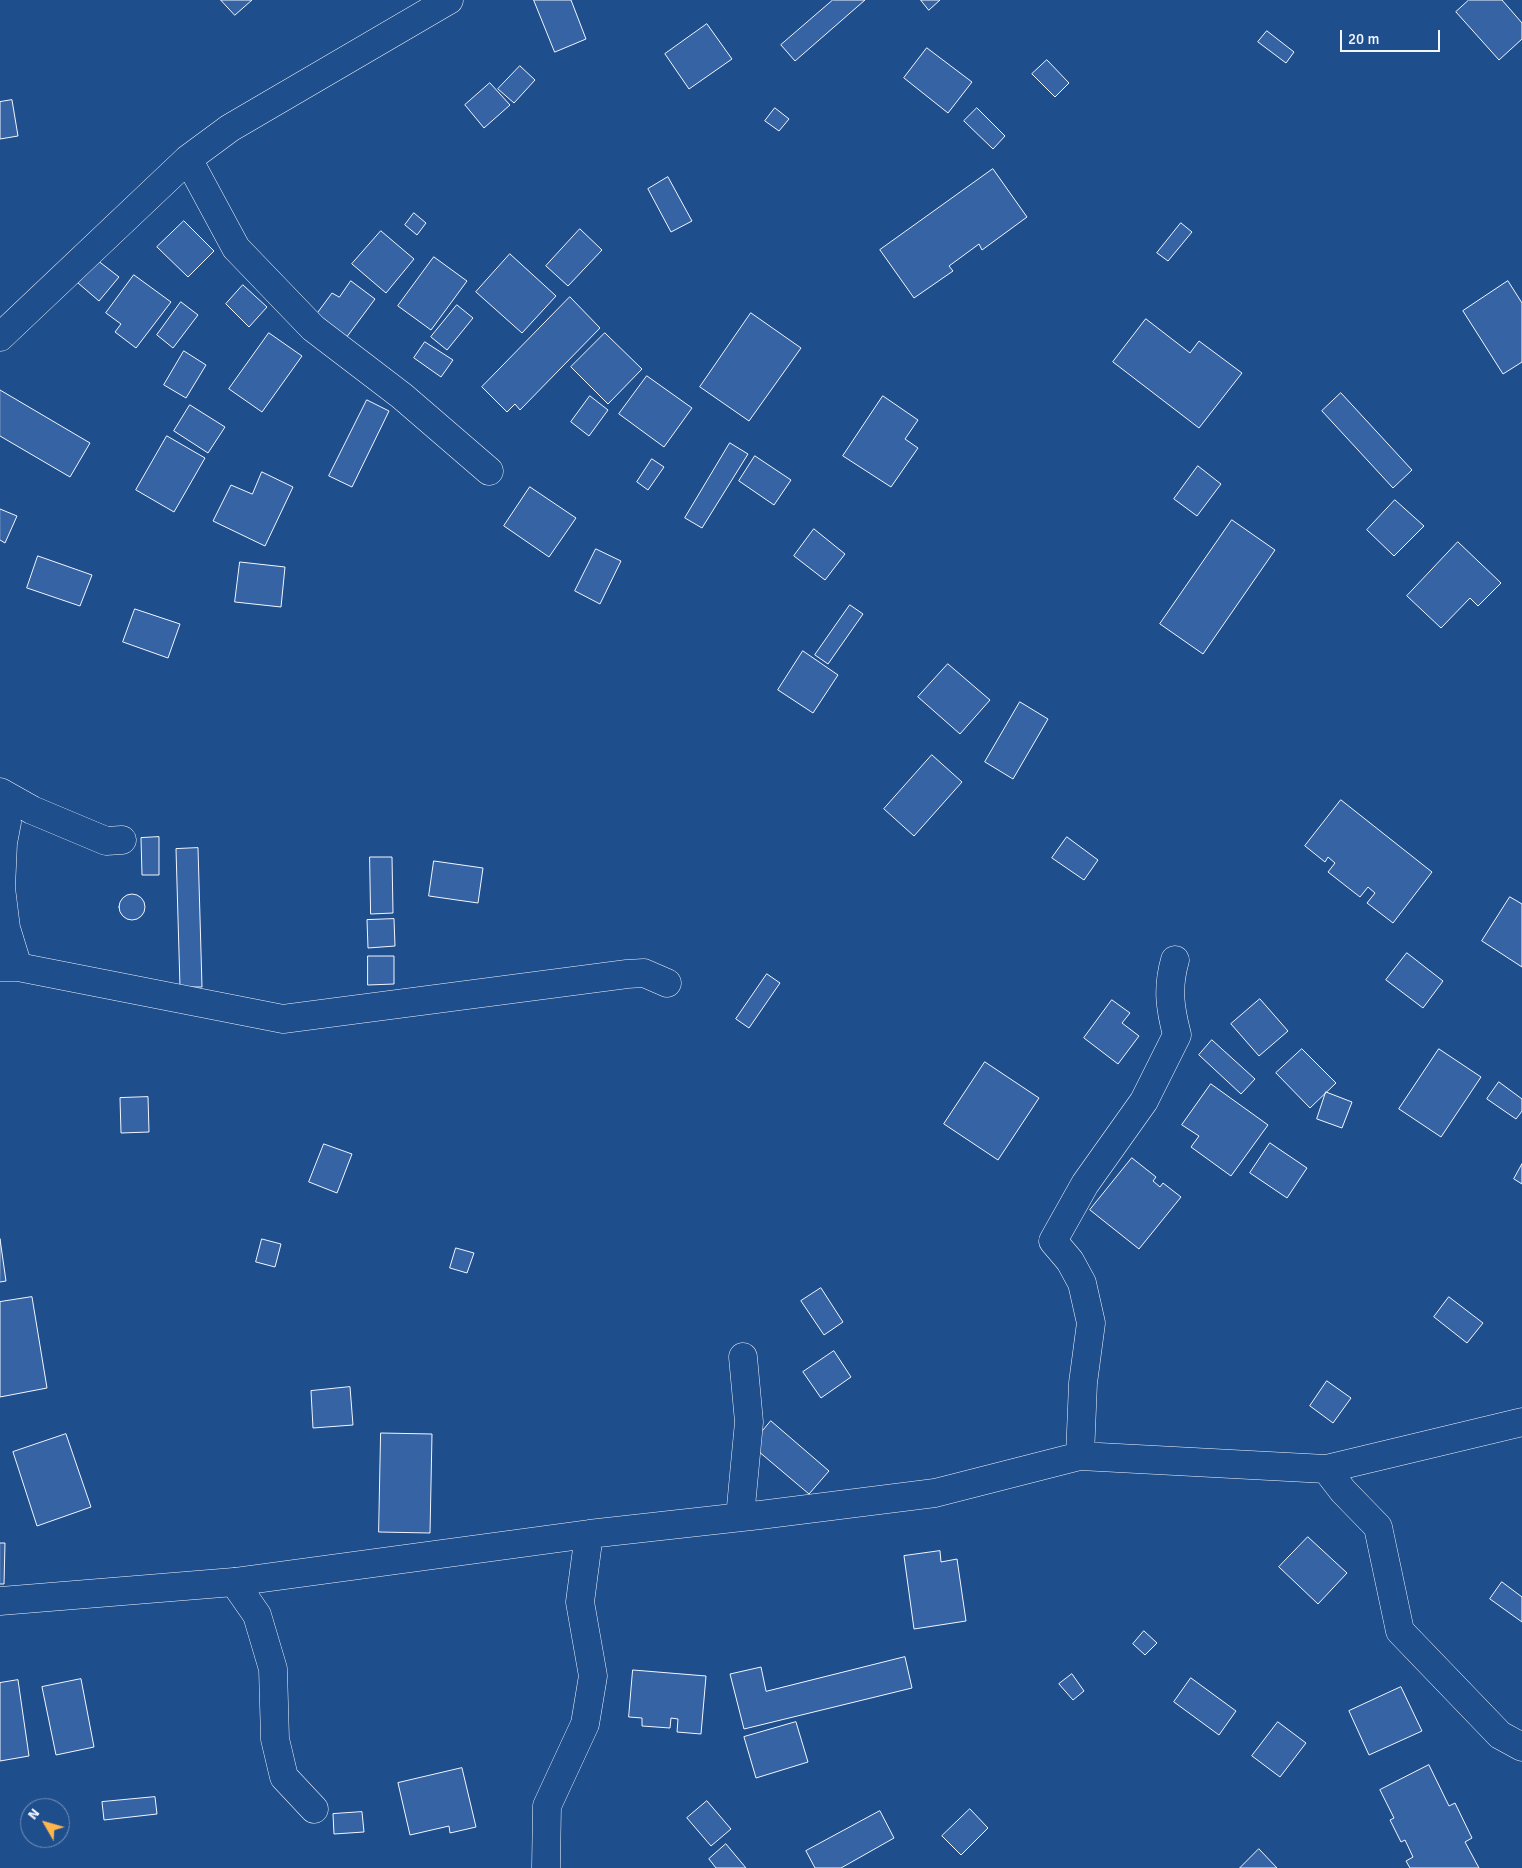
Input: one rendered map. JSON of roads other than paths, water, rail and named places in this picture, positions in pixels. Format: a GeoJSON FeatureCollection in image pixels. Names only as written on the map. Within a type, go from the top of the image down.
{"type":"FeatureCollection","features":[{"type":"Feature","properties":{"kind":"street"},"geometry":{"type":"LineString","coordinates":[[0,337],[188,159],[230,128],[449,0]]}},
{"type":"Feature","properties":{"kind":"street"},"geometry":{"type":"LineString","coordinates":[[188,159],[236,248],[313,328],[402,396],[489,471]]}},
{"type":"Feature","properties":{"kind":"street"},"geometry":{"type":"LineString","coordinates":[[0,792],[32,810],[106,841],[122,840]]}},
{"type":"Feature","properties":{"kind":"street"},"geometry":{"type":"LineString","coordinates":[[0,806],[7,822],[3,843],[1,888],[9,967],[283,1019],[627,974],[644,973],[667,983]]}},
{"type":"Feature","properties":{"kind":"street"},"geometry":{"type":"LineString","coordinates":[[1080,1456],[1083,1383],[1091,1323],[1082,1283],[1070,1261],[1053,1241],[1085,1184],[1144,1101],[1177,1035],[1170,1007],[1171,974],[1175,960]]}},
{"type":"Feature","properties":{"kind":"street"},"geometry":{"type":"LineString","coordinates":[[740,1517],[749,1422],[743,1357]]}},
{"type":"Feature","properties":{"kind":"street"},"geometry":{"type":"LineString","coordinates":[[0,1601],[234,1582],[590,1534],[935,1492],[1080,1456],[1326,1469],[1522,1422]]}},
{"type":"Feature","properties":{"kind":"street"},"geometry":{"type":"LineString","coordinates":[[1326,1469],[1343,1491],[1378,1527],[1400,1631],[1500,1735],[1522,1746]]}},
{"type":"Feature","properties":{"kind":"street"},"geometry":{"type":"LineString","coordinates":[[546,1868],[547,1806],[585,1724],[593,1676],[580,1602],[590,1534]]}},
{"type":"Feature","properties":{"kind":"street"},"geometry":{"type":"LineString","coordinates":[[234,1582],[257,1615],[272,1669],[275,1739],[284,1777],[314,1809]]}}]}
